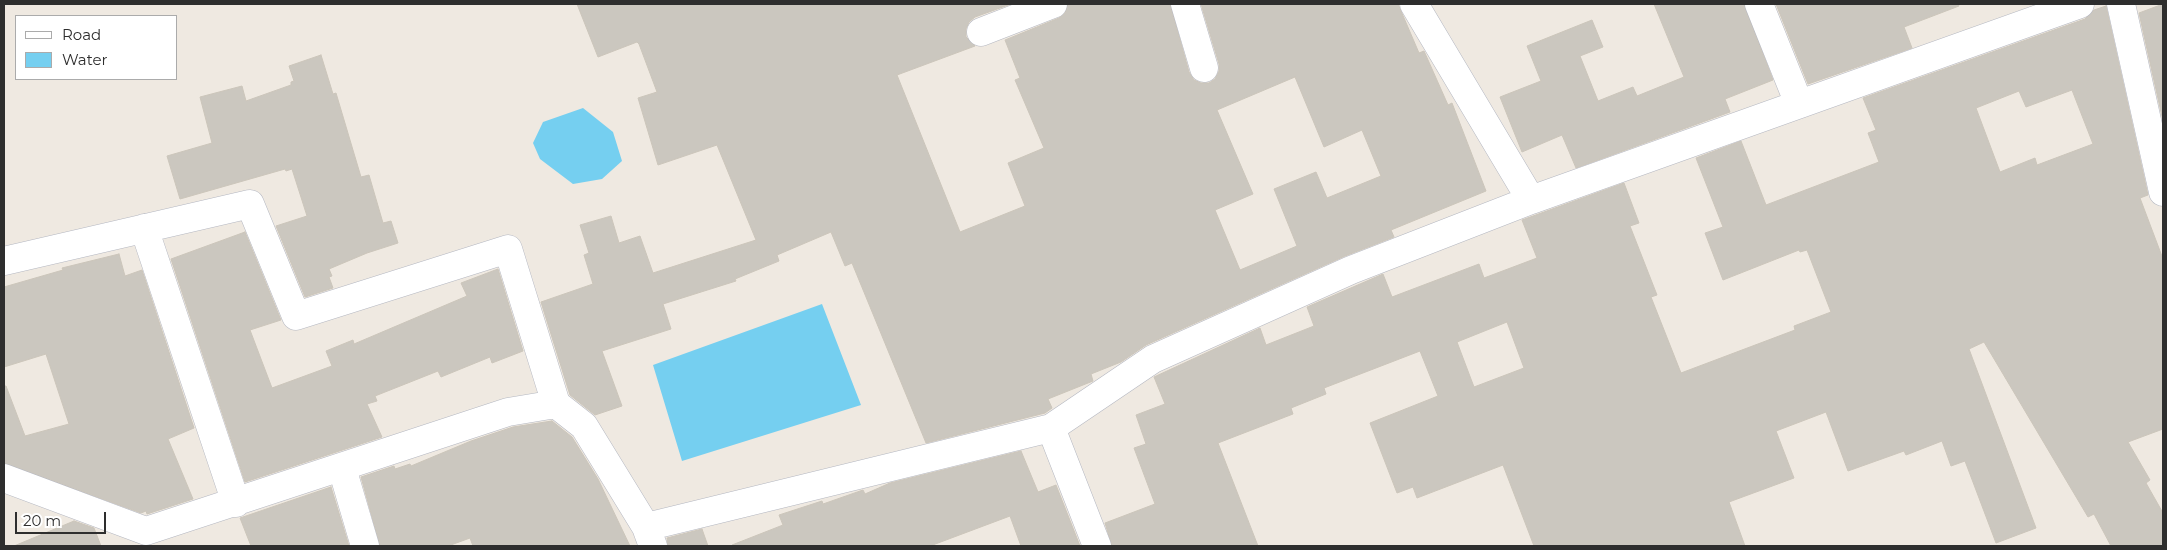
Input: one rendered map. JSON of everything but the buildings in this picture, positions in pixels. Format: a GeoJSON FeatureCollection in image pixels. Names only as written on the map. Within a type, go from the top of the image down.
{"type":"FeatureCollection","features":[{"type":"Feature","properties":{"kind":"street"},"geometry":{"type":"LineString","coordinates":[[981,32],[1053,4]]}},
{"type":"Feature","properties":{"kind":"street"},"geometry":{"type":"LineString","coordinates":[[1185,4],[1204,68]]}},
{"type":"Feature","properties":{"kind":"street"},"geometry":{"type":"LineString","coordinates":[[1414,4],[1531,200]]}},
{"type":"Feature","properties":{"kind":"street"},"geometry":{"type":"LineString","coordinates":[[1759,4],[1799,104]]}},
{"type":"Feature","properties":{"kind":"street"},"geometry":{"type":"LineString","coordinates":[[4,261],[250,204],[296,316],[508,250],[556,404],[584,426],[649,537],[1051,428],[1153,359],[1351,270],[1531,200],[2080,4]]}},
{"type":"Feature","properties":{"kind":"street"},"geometry":{"type":"LineString","coordinates":[[2122,4],[2163,192]]}},
{"type":"Feature","properties":{"kind":"street"},"geometry":{"type":"LineString","coordinates":[[144,228],[236,503]]}},
{"type":"Feature","properties":{"kind":"street"},"geometry":{"type":"LineString","coordinates":[[4,478],[146,532],[508,412],[556,404]]}},
{"type":"Feature","properties":{"kind":"street"},"geometry":{"type":"LineString","coordinates":[[1051,428],[1097,546]]}},
{"type":"Feature","properties":{"kind":"street"},"geometry":{"type":"LineString","coordinates":[[342,468],[365,546]]}},
{"type":"Feature","properties":{"kind":"water"},"geometry":{"type":"Polygon","coordinates":[[[583,108],[613,132],[622,161],[602,179],[573,184],[540,159],[533,143],[543,122],[583,108]]]}},
{"type":"Feature","properties":{"kind":"water"},"geometry":{"type":"Polygon","coordinates":[[[822,304],[861,405],[682,461],[653,365],[822,304]]]}}]}
